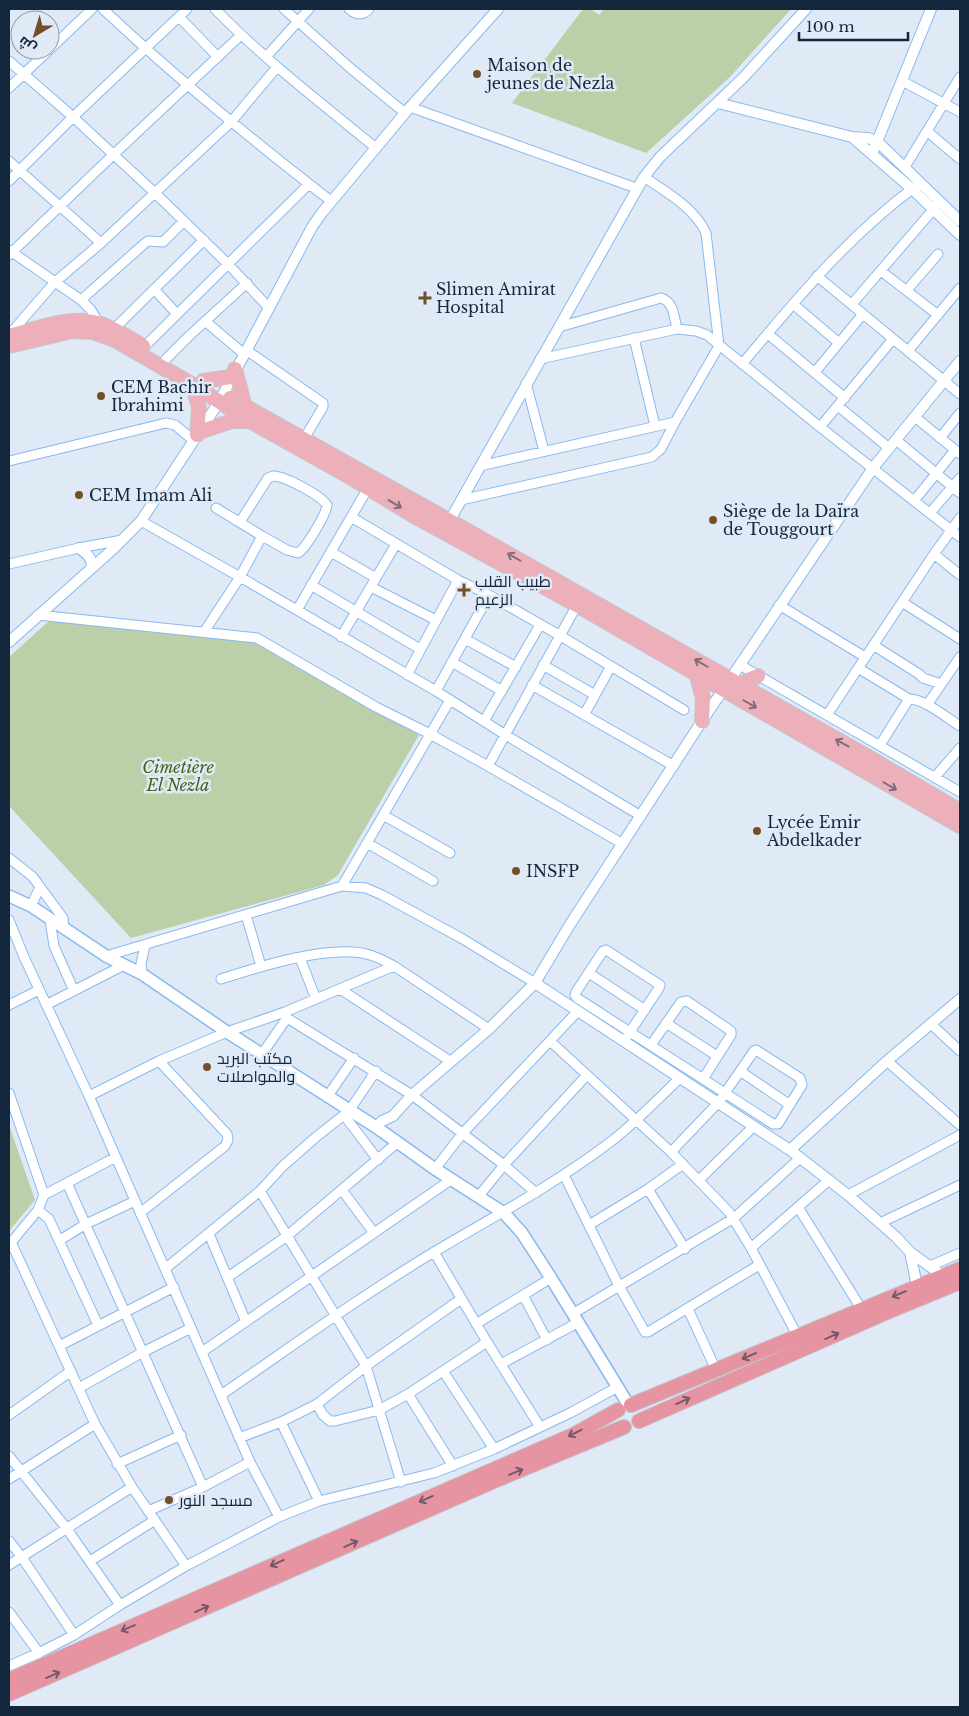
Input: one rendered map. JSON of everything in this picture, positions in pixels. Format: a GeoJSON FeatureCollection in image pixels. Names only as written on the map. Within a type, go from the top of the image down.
{"type":"FeatureCollection","features":[{"type":"Feature","properties":{"kind":"highway"},"geometry":{"type":"LineString","coordinates":[[9,1694],[491,1476],[624,1407],[960,1269]]}},
{"type":"Feature","properties":{"kind":"highway"},"geometry":{"type":"LineString","coordinates":[[9,1680],[491,1476],[624,1427],[631,1428],[639,1421],[960,1282]]}},
{"type":"Feature","properties":{"kind":"highway"},"geometry":{"type":"LineString","coordinates":[[624,1407],[638,1410],[639,1421]]}},
{"type":"Feature","properties":{"kind":"highway"},"geometry":{"type":"LineString","coordinates":[[624,1407],[617,1420],[624,1427]]}},
{"type":"Feature","properties":{"kind":"main road"},"geometry":{"type":"LineString","coordinates":[[9,336],[60,323],[85,321],[99,323],[114,329],[166,359],[250,421],[350,476],[368,488],[447,526],[727,685],[960,826]]}},
{"type":"Feature","properties":{"kind":"main road"},"geometry":{"type":"LineString","coordinates":[[9,346],[72,332],[93,332],[115,340],[198,383],[233,373],[245,407]]}},
{"type":"Feature","properties":{"kind":"main road"},"geometry":{"type":"LineString","coordinates":[[198,383],[199,408],[196,436],[232,421],[250,421]]}},
{"type":"Feature","properties":{"kind":"main road"},"geometry":{"type":"LineString","coordinates":[[221,398],[245,407],[304,439],[577,604],[696,673],[727,685],[743,688],[870,758],[960,811]]}},
{"type":"Feature","properties":{"kind":"main road"},"geometry":{"type":"LineString","coordinates":[[696,673],[703,698],[702,721]]}},
{"type":"Feature","properties":{"kind":"main road"},"geometry":{"type":"LineString","coordinates":[[743,688],[748,680],[758,676]]}},
{"type":"Feature","properties":{"kind":"main road"},"geometry":{"type":"LineString","coordinates":[[9,896],[31,906],[106,956],[142,974],[327,1097],[347,1113],[380,1130],[452,1180],[504,1213],[522,1232],[577,1318],[624,1407]]}},
{"type":"Feature","properties":{"kind":"street"},"geometry":{"type":"LineString","coordinates":[[60,40],[92,9]]}},
{"type":"Feature","properties":{"kind":"street"},"geometry":{"type":"LineString","coordinates":[[103,9],[188,86],[331,201]]}},
{"type":"Feature","properties":{"kind":"street"},"geometry":{"type":"LineString","coordinates":[[9,181],[73,117],[187,9]]}},
{"type":"Feature","properties":{"kind":"street"},"geometry":{"type":"LineString","coordinates":[[215,9],[276,67],[376,148]]}},
{"type":"Feature","properties":{"kind":"street"},"geometry":{"type":"LineString","coordinates":[[284,9],[349,67],[408,110],[636,188]]}},
{"type":"Feature","properties":{"kind":"street"},"geometry":{"type":"LineString","coordinates":[[266,57],[309,9]]}},
{"type":"Feature","properties":{"kind":"street"},"geometry":{"type":"LineString","coordinates":[[349,9],[357,14],[362,14],[369,9]]}},
{"type":"Feature","properties":{"kind":"street"},"geometry":{"type":"LineString","coordinates":[[9,642],[141,522],[221,398],[312,226],[408,110],[498,9]]}},
{"type":"Feature","properties":{"kind":"street"},"geometry":{"type":"LineString","coordinates":[[447,526],[636,188],[660,157],[718,103],[806,9]]}},
{"type":"Feature","properties":{"kind":"street"},"geometry":{"type":"LineString","coordinates":[[872,154],[931,9]]}},
{"type":"Feature","properties":{"kind":"street"},"geometry":{"type":"LineString","coordinates":[[179,17],[218,57]]}},
{"type":"Feature","properties":{"kind":"street"},"geometry":{"type":"LineString","coordinates":[[99,323],[81,300],[10,252],[241,35]]}},
{"type":"Feature","properties":{"kind":"street"},"geometry":{"type":"LineString","coordinates":[[9,60],[155,193],[228,264],[269,308]]}},
{"type":"Feature","properties":{"kind":"street"},"geometry":{"type":"LineString","coordinates":[[9,88],[39,60]]}},
{"type":"Feature","properties":{"kind":"street"},"geometry":{"type":"LineString","coordinates":[[9,336],[55,282],[101,243],[231,122],[276,67]]}},
{"type":"Feature","properties":{"kind":"street"},"geometry":{"type":"LineString","coordinates":[[905,167],[960,78]]}},
{"type":"Feature","properties":{"kind":"street"},"geometry":{"type":"LineString","coordinates":[[902,81],[960,112]]}},
{"type":"Feature","properties":{"kind":"street"},"geometry":{"type":"LineString","coordinates":[[718,103],[852,137],[868,138],[878,142],[921,182],[960,235]]}},
{"type":"Feature","properties":{"kind":"street"},"geometry":{"type":"LineString","coordinates":[[928,132],[960,159]]}},
{"type":"Feature","properties":{"kind":"street"},"geometry":{"type":"LineString","coordinates":[[852,137],[912,189],[960,221]]}},
{"type":"Feature","properties":{"kind":"street"},"geometry":{"type":"LineString","coordinates":[[9,161],[101,243]]}},
{"type":"Feature","properties":{"kind":"street"},"geometry":{"type":"LineString","coordinates":[[461,500],[652,457],[661,449],[719,346],[706,233],[694,214],[644,177]]}},
{"type":"Feature","properties":{"kind":"street"},"geometry":{"type":"LineString","coordinates":[[742,364],[817,276],[855,237],[893,203],[921,182]]}},
{"type":"Feature","properties":{"kind":"street"},"geometry":{"type":"LineString","coordinates":[[144,347],[308,184]]}},
{"type":"Feature","properties":{"kind":"street"},"geometry":{"type":"LineString","coordinates":[[852,304],[937,206]]}},
{"type":"Feature","properties":{"kind":"street"},"geometry":{"type":"LineString","coordinates":[[81,300],[144,244],[148,241],[162,242],[184,221]]}},
{"type":"Feature","properties":{"kind":"street"},"geometry":{"type":"LineString","coordinates":[[114,329],[204,240]]}},
{"type":"Feature","properties":{"kind":"street"},"geometry":{"type":"LineString","coordinates":[[907,290],[938,254]]}},
{"type":"Feature","properties":{"kind":"street"},"geometry":{"type":"LineString","coordinates":[[880,270],[938,315]]}},
{"type":"Feature","properties":{"kind":"street"},"geometry":{"type":"LineString","coordinates":[[817,276],[960,394]]}},
{"type":"Feature","properties":{"kind":"street"},"geometry":{"type":"LineString","coordinates":[[166,359],[246,283]]}},
{"type":"Feature","properties":{"kind":"street"},"geometry":{"type":"LineString","coordinates":[[908,351],[960,288]]}},
{"type":"Feature","properties":{"kind":"street"},"geometry":{"type":"LineString","coordinates":[[154,289],[177,314]]}},
{"type":"Feature","properties":{"kind":"street"},"geometry":{"type":"LineString","coordinates":[[559,327],[661,298],[666,299],[672,306],[677,329]]}},
{"type":"Feature","properties":{"kind":"street"},"geometry":{"type":"LineString","coordinates":[[793,304],[839,343]]}},
{"type":"Feature","properties":{"kind":"street"},"geometry":{"type":"LineString","coordinates":[[815,372],[863,314]]}},
{"type":"Feature","properties":{"kind":"street"},"geometry":{"type":"LineString","coordinates":[[205,321],[245,352],[323,402],[323,406],[304,439]]}},
{"type":"Feature","properties":{"kind":"street"},"geometry":{"type":"LineString","coordinates":[[540,359],[677,329],[707,335],[960,537]]}},
{"type":"Feature","properties":{"kind":"street"},"geometry":{"type":"LineString","coordinates":[[768,334],[845,398]]}},
{"type":"Feature","properties":{"kind":"street"},"geometry":{"type":"LineString","coordinates":[[634,338],[655,426]]}},
{"type":"Feature","properties":{"kind":"street"},"geometry":{"type":"LineString","coordinates":[[820,427],[893,339]]}},
{"type":"Feature","properties":{"kind":"street"},"geometry":{"type":"LineString","coordinates":[[380,1130],[412,1095],[488,1029],[535,982],[569,926],[702,721],[873,468],[960,361]]}},
{"type":"Feature","properties":{"kind":"street"},"geometry":{"type":"LineString","coordinates":[[526,383],[544,451]]}},
{"type":"Feature","properties":{"kind":"street"},"geometry":{"type":"LineString","coordinates":[[838,406],[936,474],[960,493]]}},
{"type":"Feature","properties":{"kind":"street"},"geometry":{"type":"LineString","coordinates":[[940,438],[960,413]]}},
{"type":"Feature","properties":{"kind":"street"},"geometry":{"type":"LineString","coordinates":[[914,500],[958,452],[915,417]]}},
{"type":"Feature","properties":{"kind":"street"},"geometry":{"type":"LineString","coordinates":[[480,466],[675,422]]}},
{"type":"Feature","properties":{"kind":"street"},"geometry":{"type":"LineString","coordinates":[[9,461],[166,423],[175,425],[196,436]]}},
{"type":"Feature","properties":{"kind":"street"},"geometry":{"type":"LineString","coordinates":[[216,508],[287,550],[298,553],[304,547],[324,515],[327,505],[320,498],[281,477],[273,476],[268,478],[240,522]]}},
{"type":"Feature","properties":{"kind":"street"},"geometry":{"type":"LineString","coordinates":[[930,513],[960,478]]}},
{"type":"Feature","properties":{"kind":"street"},"geometry":{"type":"LineString","coordinates":[[297,610],[368,488]]}},
{"type":"Feature","properties":{"kind":"street"},"geometry":{"type":"LineString","coordinates":[[351,517],[458,580],[489,595],[684,710]]}},
{"type":"Feature","properties":{"kind":"street"},"geometry":{"type":"LineString","coordinates":[[827,715],[960,518]]}},
{"type":"Feature","properties":{"kind":"street"},"geometry":{"type":"LineString","coordinates":[[141,522],[436,691],[641,816]]}},
{"type":"Feature","properties":{"kind":"street"},"geometry":{"type":"LineString","coordinates":[[204,632],[240,577],[262,536]]}},
{"type":"Feature","properties":{"kind":"street"},"geometry":{"type":"LineString","coordinates":[[9,564],[122,540]]}},
{"type":"Feature","properties":{"kind":"street"},"geometry":{"type":"LineString","coordinates":[[341,637],[396,544]]}},
{"type":"Feature","properties":{"kind":"street"},"geometry":{"type":"LineString","coordinates":[[79,548],[89,556],[92,568]]}},
{"type":"Feature","properties":{"kind":"street"},"geometry":{"type":"LineString","coordinates":[[331,552],[376,578]]}},
{"type":"Feature","properties":{"kind":"street"},"geometry":{"type":"LineString","coordinates":[[934,554],[960,575]]}},
{"type":"Feature","properties":{"kind":"street"},"geometry":{"type":"LineString","coordinates":[[406,675],[458,580]]}},
{"type":"Feature","properties":{"kind":"street"},"geometry":{"type":"LineString","coordinates":[[311,585],[420,649]]}},
{"type":"Feature","properties":{"kind":"street"},"geometry":{"type":"LineString","coordinates":[[371,587],[436,620]]}},
{"type":"Feature","properties":{"kind":"street"},"geometry":{"type":"LineString","coordinates":[[436,691],[489,595]]}},
{"type":"Feature","properties":{"kind":"street"},"geometry":{"type":"LineString","coordinates":[[902,602],[960,639]]}},
{"type":"Feature","properties":{"kind":"street"},"geometry":{"type":"LineString","coordinates":[[488,766],[577,604]]}},
{"type":"Feature","properties":{"kind":"street"},"geometry":{"type":"LineString","coordinates":[[780,605],[865,657]]}},
{"type":"Feature","properties":{"kind":"street"},"geometry":{"type":"LineString","coordinates":[[38,616],[250,636],[264,641],[376,707],[488,766],[623,844]]}},
{"type":"Feature","properties":{"kind":"street"},"geometry":{"type":"LineString","coordinates":[[484,721],[540,625]]}},
{"type":"Feature","properties":{"kind":"street"},"geometry":{"type":"LineString","coordinates":[[465,639],[516,667]]}},
{"type":"Feature","properties":{"kind":"street"},"geometry":{"type":"LineString","coordinates":[[873,645],[920,674],[923,678],[941,684]]}},
{"type":"Feature","properties":{"kind":"street"},"geometry":{"type":"LineString","coordinates":[[927,705],[960,657]]}},
{"type":"Feature","properties":{"kind":"street"},"geometry":{"type":"LineString","coordinates":[[452,662],[502,691]]}},
{"type":"Feature","properties":{"kind":"street"},"geometry":{"type":"LineString","coordinates":[[740,665],[960,792]]}},
{"type":"Feature","properties":{"kind":"street"},"geometry":{"type":"LineString","coordinates":[[542,666],[595,695]]}},
{"type":"Feature","properties":{"kind":"street"},"geometry":{"type":"LineString","coordinates":[[584,715],[611,666]]}},
{"type":"Feature","properties":{"kind":"street"},"geometry":{"type":"LineString","coordinates":[[858,668],[909,699],[915,699],[927,705],[960,726]]}},
{"type":"Feature","properties":{"kind":"street"},"geometry":{"type":"LineString","coordinates":[[532,685],[674,766]]}},
{"type":"Feature","properties":{"kind":"street"},"geometry":{"type":"LineString","coordinates":[[880,745],[909,699]]}},
{"type":"Feature","properties":{"kind":"street"},"geometry":{"type":"LineString","coordinates":[[342,886],[450,700]]}},
{"type":"Feature","properties":{"kind":"street"},"geometry":{"type":"LineString","coordinates":[[935,777],[960,748]]}},
{"type":"Feature","properties":{"kind":"street"},"geometry":{"type":"LineString","coordinates":[[383,815],[450,853]]}},
{"type":"Feature","properties":{"kind":"street"},"geometry":{"type":"LineString","coordinates":[[367,843],[433,882]]}},
{"type":"Feature","properties":{"kind":"street"},"geometry":{"type":"LineString","coordinates":[[9,858],[33,878],[40,887],[63,918],[64,929]]}},
{"type":"Feature","properties":{"kind":"street"},"geometry":{"type":"LineString","coordinates":[[106,956],[342,886],[366,888],[461,938],[535,982],[790,1150],[848,1195],[896,1237],[910,1252],[943,1276]]}},
{"type":"Feature","properties":{"kind":"street"},"geometry":{"type":"LineString","coordinates":[[31,906],[40,887]]}},
{"type":"Feature","properties":{"kind":"street"},"geometry":{"type":"LineString","coordinates":[[246,915],[261,966]]}},
{"type":"Feature","properties":{"kind":"street"},"geometry":{"type":"LineString","coordinates":[[9,920],[136,1201],[239,1438],[279,1517]]}},
{"type":"Feature","properties":{"kind":"street"},"geometry":{"type":"LineString","coordinates":[[50,920],[54,946],[74,992]]}},
{"type":"Feature","properties":{"kind":"street"},"geometry":{"type":"LineString","coordinates":[[142,974],[141,964],[146,945]]}},
{"type":"Feature","properties":{"kind":"street"},"geometry":{"type":"LineString","coordinates":[[624,1041],[630,1032],[645,1010],[660,985],[609,950],[603,951],[576,992],[577,998],[630,1032],[651,1045],[703,1079],[726,1093],[776,1125],[802,1085],[802,1081],[759,1051],[754,1051],[726,1093],[718,1103],[671,1152]]}},
{"type":"Feature","properties":{"kind":"street"},"geometry":{"type":"LineString","coordinates":[[221,979],[261,966],[330,952],[369,954],[394,966],[488,1029]]}},
{"type":"Feature","properties":{"kind":"street"},"geometry":{"type":"LineString","coordinates":[[300,958],[316,999]]}},
{"type":"Feature","properties":{"kind":"street"},"geometry":{"type":"LineString","coordinates":[[46,1005],[124,965]]}},
{"type":"Feature","properties":{"kind":"street"},"geometry":{"type":"LineString","coordinates":[[89,1096],[227,1032],[286,1015],[316,999],[394,966]]}},
{"type":"Feature","properties":{"kind":"street"},"geometry":{"type":"LineString","coordinates":[[589,973],[645,1010]]}},
{"type":"Feature","properties":{"kind":"street"},"geometry":{"type":"LineString","coordinates":[[9,1005],[39,990]]}},
{"type":"Feature","properties":{"kind":"street"},"geometry":{"type":"LineString","coordinates":[[340,990],[450,1061]]}},
{"type":"Feature","properties":{"kind":"street"},"geometry":{"type":"LineString","coordinates":[[651,1045],[681,1002],[687,1001],[731,1031],[731,1035],[703,1079]]}},
{"type":"Feature","properties":{"kind":"street"},"geometry":{"type":"LineString","coordinates":[[790,1150],[887,1062],[931,1024],[958,1004]]}},
{"type":"Feature","properties":{"kind":"street"},"geometry":{"type":"LineString","coordinates":[[435,1168],[462,1134],[578,1011]]}},
{"type":"Feature","properties":{"kind":"street"},"geometry":{"type":"LineString","coordinates":[[262,1054],[286,1015]]}},
{"type":"Feature","properties":{"kind":"street"},"geometry":{"type":"LineString","coordinates":[[286,1015],[412,1095],[504,1165],[536,1193]]}},
{"type":"Feature","properties":{"kind":"street"},"geometry":{"type":"LineString","coordinates":[[666,1023],[717,1056]]}},
{"type":"Feature","properties":{"kind":"street"},"geometry":{"type":"LineString","coordinates":[[931,1024],[960,1051]]}},
{"type":"Feature","properties":{"kind":"street"},"geometry":{"type":"LineString","coordinates":[[550,1041],[671,1152],[734,1218],[797,1335]]}},
{"type":"Feature","properties":{"kind":"street"},"geometry":{"type":"LineString","coordinates":[[327,1097],[354,1058]]}},
{"type":"Feature","properties":{"kind":"street"},"geometry":{"type":"LineString","coordinates":[[140,1213],[225,1146],[228,1140],[227,1134],[159,1062]]}},
{"type":"Feature","properties":{"kind":"street"},"geometry":{"type":"LineString","coordinates":[[887,1062],[960,1125]]}},
{"type":"Feature","properties":{"kind":"street"},"geometry":{"type":"LineString","coordinates":[[740,1071],[790,1105]]}},
{"type":"Feature","properties":{"kind":"street"},"geometry":{"type":"LineString","coordinates":[[165,1269],[260,1191],[290,1160],[347,1113],[376,1072]]}},
{"type":"Feature","properties":{"kind":"street"},"geometry":{"type":"LineString","coordinates":[[478,1196],[587,1075]]}},
{"type":"Feature","properties":{"kind":"street"},"geometry":{"type":"LineString","coordinates":[[221,1395],[434,1252],[504,1213],[564,1175],[613,1140],[680,1078]]}},
{"type":"Feature","properties":{"kind":"street"},"geometry":{"type":"LineString","coordinates":[[9,1093],[44,1195],[38,1210],[10,1244],[95,1424],[117,1464],[186,1566]]}},
{"type":"Feature","properties":{"kind":"street"},"geometry":{"type":"LineString","coordinates":[[347,1113],[378,1160]]}},
{"type":"Feature","properties":{"kind":"street"},"geometry":{"type":"LineString","coordinates":[[699,1180],[753,1126]]}},
{"type":"Feature","properties":{"kind":"street"},"geometry":{"type":"LineString","coordinates":[[848,1195],[960,1135]]}},
{"type":"Feature","properties":{"kind":"street"},"geometry":{"type":"LineString","coordinates":[[228,1278],[287,1236],[398,1142]]}},
{"type":"Feature","properties":{"kind":"street"},"geometry":{"type":"LineString","coordinates":[[44,1195],[116,1157]]}},
{"type":"Feature","properties":{"kind":"street"},"geometry":{"type":"LineString","coordinates":[[501,1364],[547,1340],[620,1286],[685,1249],[734,1218],[800,1158]]}},
{"type":"Feature","properties":{"kind":"street"},"geometry":{"type":"LineString","coordinates":[[589,1225],[648,1189],[683,1164]]}},
{"type":"Feature","properties":{"kind":"street"},"geometry":{"type":"LineString","coordinates":[[564,1175],[645,1332],[688,1309],[760,1265]]}},
{"type":"Feature","properties":{"kind":"street"},"geometry":{"type":"LineString","coordinates":[[202,1352],[452,1180]]}},
{"type":"Feature","properties":{"kind":"street"},"geometry":{"type":"LineString","coordinates":[[751,1248],[829,1180]]}},
{"type":"Feature","properties":{"kind":"street"},"geometry":{"type":"LineString","coordinates":[[68,1183],[203,1486]]}},
{"type":"Feature","properties":{"kind":"street"},"geometry":{"type":"LineString","coordinates":[[880,1223],[960,1185]]}},
{"type":"Feature","properties":{"kind":"street"},"geometry":{"type":"LineString","coordinates":[[648,1189],[685,1249]]}},
{"type":"Feature","properties":{"kind":"street"},"geometry":{"type":"LineString","coordinates":[[342,1190],[374,1233]]}},
{"type":"Feature","properties":{"kind":"street"},"geometry":{"type":"LineString","coordinates":[[260,1191],[366,1366],[401,1482]]}},
{"type":"Feature","properties":{"kind":"street"},"geometry":{"type":"LineString","coordinates":[[60,1240],[86,1224],[136,1201]]}},
{"type":"Feature","properties":{"kind":"street"},"geometry":{"type":"LineString","coordinates":[[798,1207],[862,1310]]}},
{"type":"Feature","properties":{"kind":"street"},"geometry":{"type":"LineString","coordinates":[[38,1210],[49,1219],[60,1240],[98,1325]]}},
{"type":"Feature","properties":{"kind":"street"},"geometry":{"type":"LineString","coordinates":[[209,1234],[246,1322]]}},
{"type":"Feature","properties":{"kind":"street"},"geometry":{"type":"LineString","coordinates":[[434,1252],[540,1427]]}},
{"type":"Feature","properties":{"kind":"street"},"geometry":{"type":"LineString","coordinates":[[910,1252],[917,1286]]}},
{"type":"Feature","properties":{"kind":"street"},"geometry":{"type":"LineString","coordinates":[[930,1266],[960,1253]]}},
{"type":"Feature","properties":{"kind":"street"},"geometry":{"type":"LineString","coordinates":[[476,1324],[551,1278]]}},
{"type":"Feature","properties":{"kind":"street"},"geometry":{"type":"LineString","coordinates":[[59,1346],[174,1288]]}},
{"type":"Feature","properties":{"kind":"street"},"geometry":{"type":"LineString","coordinates":[[523,1295],[547,1340]]}},
{"type":"Feature","properties":{"kind":"street"},"geometry":{"type":"LineString","coordinates":[[239,1438],[281,1422],[317,1404],[366,1366],[462,1299]]}},
{"type":"Feature","properties":{"kind":"street"},"geometry":{"type":"LineString","coordinates":[[688,1309],[716,1370]]}},
{"type":"Feature","properties":{"kind":"street"},"geometry":{"type":"LineString","coordinates":[[79,1388],[143,1352],[191,1328]]}},
{"type":"Feature","properties":{"kind":"street"},"geometry":{"type":"LineString","coordinates":[[317,1404],[322,1414],[330,1421],[379,1410],[408,1394],[487,1342]]}},
{"type":"Feature","properties":{"kind":"street"},"geometry":{"type":"LineString","coordinates":[[443,1370],[494,1449]]}},
{"type":"Feature","properties":{"kind":"street"},"geometry":{"type":"LineString","coordinates":[[9,1415],[71,1371]]}},
{"type":"Feature","properties":{"kind":"street"},"geometry":{"type":"LineString","coordinates":[[9,1666],[74,1635],[186,1566],[279,1517],[319,1501],[401,1482],[453,1466],[540,1427],[613,1385]]}},
{"type":"Feature","properties":{"kind":"street"},"geometry":{"type":"LineString","coordinates":[[408,1394],[453,1466]]}},
{"type":"Feature","properties":{"kind":"street"},"geometry":{"type":"LineString","coordinates":[[281,1422],[319,1501]]}},
{"type":"Feature","properties":{"kind":"street"},"geometry":{"type":"LineString","coordinates":[[9,1479],[95,1424]]}},
{"type":"Feature","properties":{"kind":"street"},"geometry":{"type":"LineString","coordinates":[[117,1464],[181,1435]]}},
{"type":"Feature","properties":{"kind":"street"},"geometry":{"type":"LineString","coordinates":[[9,1456],[90,1561],[120,1605]]}},
{"type":"Feature","properties":{"kind":"street"},"geometry":{"type":"LineString","coordinates":[[478,1456],[491,1476]]}},
{"type":"Feature","properties":{"kind":"street"},"geometry":{"type":"LineString","coordinates":[[148,1511],[250,1462]]}},
{"type":"Feature","properties":{"kind":"street"},"geometry":{"type":"LineString","coordinates":[[9,1565],[132,1487]]}},
{"type":"Feature","properties":{"kind":"street"},"geometry":{"type":"LineString","coordinates":[[90,1561],[155,1520]]}},
{"type":"Feature","properties":{"kind":"street"},"geometry":{"type":"LineString","coordinates":[[9,1541],[74,1635]]}},
{"type":"Feature","properties":{"kind":"street"},"geometry":{"type":"LineString","coordinates":[[9,1612],[39,1653]]}},
{"type":"Feature","properties":{"kind":"green space"},"geometry":{"type":"Polygon","coordinates":[[[583,9],[591,9],[599,15],[604,9],[791,9],[730,77],[646,153],[512,103],[583,9]]]}},
{"type":"Feature","properties":{"kind":"green space","name":"Cimetière El Nezla"},"geometry":{"type":"Polygon","coordinates":[[[50,620],[255,640],[419,735],[338,875],[324,885],[131,938],[9,806],[9,657],[50,620]]]}},
{"type":"Feature","properties":{"kind":"green space"},"geometry":{"type":"Polygon","coordinates":[[[9,1125],[35,1200],[9,1231],[9,1125]]]}},
{"type":"Feature","properties":{"kind":"place","name":"Maison de jeunes de Nezla"},"geometry":{"type":"Point","coordinates":[477,74]}},
{"type":"Feature","properties":{"kind":"place","name":"Slimen Amirat Hospital"},"geometry":{"type":"Point","coordinates":[425,298]}},
{"type":"Feature","properties":{"kind":"place","name":"CEM Bachir Ibrahimi"},"geometry":{"type":"Point","coordinates":[101,396]}},
{"type":"Feature","properties":{"kind":"place","name":"CEM Imam Ali"},"geometry":{"type":"Point","coordinates":[79,495]}},
{"type":"Feature","properties":{"kind":"place","name":"Siège de la Daïra de Touggourt"},"geometry":{"type":"Point","coordinates":[713,520]}},
{"type":"Feature","properties":{"kind":"place","name":"طبيب القلب الزعيم"},"geometry":{"type":"Point","coordinates":[464,590]}},
{"type":"Feature","properties":{"kind":"place","name":"Lycée Emir Abdelkader"},"geometry":{"type":"Point","coordinates":[757,831]}},
{"type":"Feature","properties":{"kind":"place","name":"INSFP"},"geometry":{"type":"Point","coordinates":[516,871]}},
{"type":"Feature","properties":{"kind":"place","name":"مكتب البريد والمواصلات"},"geometry":{"type":"Point","coordinates":[207,1067]}},
{"type":"Feature","properties":{"kind":"place","name":"مسجد النور"},"geometry":{"type":"Point","coordinates":[169,1500]}}]}
